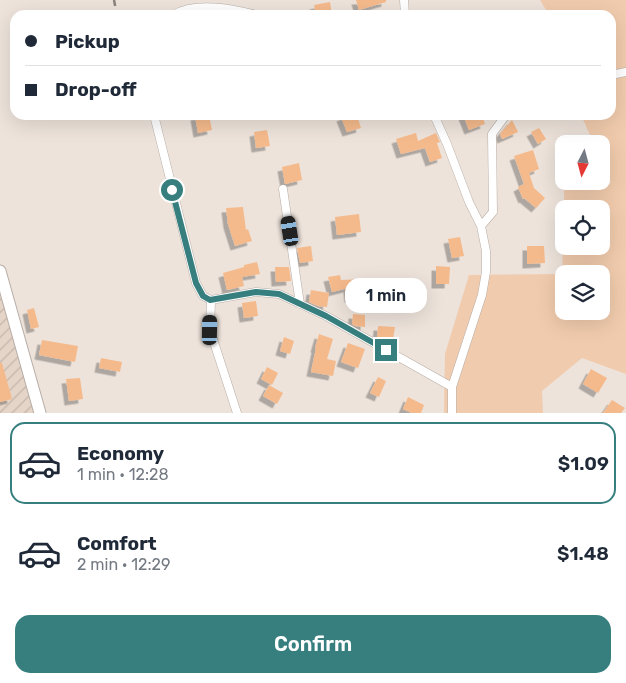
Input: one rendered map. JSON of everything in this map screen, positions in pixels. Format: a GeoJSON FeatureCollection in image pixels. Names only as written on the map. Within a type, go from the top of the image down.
{"type":"FeatureCollection","features":[{"type":"Feature","properties":{"kind":"main road"},"geometry":{"type":"LineString","coordinates":[[0,271],[40,413]]}},
{"type":"Feature","properties":{"kind":"street"},"geometry":{"type":"LineString","coordinates":[[180,10],[211,7],[230,10]]}},
{"type":"Feature","properties":{"kind":"street"},"geometry":{"type":"LineString","coordinates":[[155,120],[196,283],[203,296],[210,300],[256,292],[279,294],[326,316],[452,387]]}},
{"type":"Feature","properties":{"kind":"street"},"geometry":{"type":"LineString","coordinates":[[436,120],[469,202],[481,226],[486,251],[486,272],[482,295],[452,387],[452,413]]}},
{"type":"Feature","properties":{"kind":"street"},"geometry":{"type":"LineString","coordinates":[[481,226],[492,212],[492,134],[502,120]]}},
{"type":"Feature","properties":{"kind":"street"},"geometry":{"type":"LineString","coordinates":[[283,189],[300,304]]}},
{"type":"Feature","properties":{"kind":"street"},"geometry":{"type":"LineString","coordinates":[[210,300],[210,330],[237,413]]}},
{"type":"Feature","properties":{"kind":"shaded area"},"geometry":{"type":"Polygon","coordinates":[[[540,0],[626,0],[626,374],[582,358],[542,391],[543,413],[444,413],[445,354],[469,275],[555,274],[555,320],[610,320],[610,265],[562,265],[563,255],[610,255],[610,200],[564,200],[564,190],[610,190],[610,135],[590,135],[583,120],[616,120],[616,10],[546,10],[540,0]]]}},
{"type":"Feature","properties":{"kind":"shaded area"},"geometry":{"type":"Polygon","coordinates":[[[0,292],[34,413],[0,413],[0,292]]]}},
{"type":"Feature","properties":{"kind":"building"},"geometry":{"type":"Polygon","coordinates":[[[356,0],[386,0],[386,2],[359,10],[356,0]]]}},
{"type":"Feature","properties":{"kind":"building"},"geometry":{"type":"Polygon","coordinates":[[[330,2],[331,10],[315,10],[314,5],[330,2]]]}},
{"type":"Feature","properties":{"kind":"building"},"geometry":{"type":"Polygon","coordinates":[[[196,120],[210,120],[212,130],[198,133],[196,120]]]}},
{"type":"Feature","properties":{"kind":"building"},"geometry":{"type":"Polygon","coordinates":[[[342,120],[359,120],[361,128],[347,132],[342,120]]]}},
{"type":"Feature","properties":{"kind":"building"},"geometry":{"type":"Polygon","coordinates":[[[465,120],[484,120],[485,124],[469,130],[465,120]]]}},
{"type":"Feature","properties":{"kind":"building"},"geometry":{"type":"Polygon","coordinates":[[[512,120],[518,132],[502,139],[500,134],[512,120]]]}},
{"type":"Feature","properties":{"kind":"building"},"geometry":{"type":"Polygon","coordinates":[[[539,128],[546,139],[538,144],[531,132],[539,128]]]}},
{"type":"Feature","properties":{"kind":"building"},"geometry":{"type":"Polygon","coordinates":[[[267,130],[270,146],[256,148],[254,132],[267,130]]]}},
{"type":"Feature","properties":{"kind":"building"},"geometry":{"type":"Polygon","coordinates":[[[416,133],[418,141],[436,133],[440,142],[437,143],[442,158],[430,162],[425,148],[401,154],[396,139],[416,133]]]}},
{"type":"Feature","properties":{"kind":"building"},"geometry":{"type":"Polygon","coordinates":[[[533,150],[539,169],[529,173],[534,188],[545,198],[536,208],[523,199],[518,187],[524,184],[514,156],[533,150]]]}},
{"type":"Feature","properties":{"kind":"building"},"geometry":{"type":"Polygon","coordinates":[[[299,163],[302,180],[285,184],[282,167],[299,163]]]}},
{"type":"Feature","properties":{"kind":"building"},"geometry":{"type":"Polygon","coordinates":[[[243,207],[246,230],[248,229],[252,241],[235,246],[228,224],[226,208],[243,207]]]}},
{"type":"Feature","properties":{"kind":"building"},"geometry":{"type":"Polygon","coordinates":[[[359,214],[361,232],[337,235],[335,217],[359,214]]]}},
{"type":"Feature","properties":{"kind":"building"},"geometry":{"type":"Polygon","coordinates":[[[460,237],[464,256],[452,258],[448,239],[460,237]]]}},
{"type":"Feature","properties":{"kind":"building"},"geometry":{"type":"Polygon","coordinates":[[[311,246],[313,261],[300,263],[297,248],[311,246]]]}},
{"type":"Feature","properties":{"kind":"building"},"geometry":{"type":"Polygon","coordinates":[[[527,246],[544,246],[545,263],[527,264],[527,246]]]}},
{"type":"Feature","properties":{"kind":"building"},"geometry":{"type":"Polygon","coordinates":[[[257,262],[260,274],[242,277],[244,286],[227,290],[223,273],[257,262]]]}},
{"type":"Feature","properties":{"kind":"building"},"geometry":{"type":"Polygon","coordinates":[[[436,266],[450,267],[449,284],[436,284],[436,266]]]}},
{"type":"Feature","properties":{"kind":"building"},"geometry":{"type":"Polygon","coordinates":[[[275,267],[289,267],[291,281],[276,282],[275,267]]]}},
{"type":"Feature","properties":{"kind":"building"},"geometry":{"type":"Polygon","coordinates":[[[340,275],[341,280],[365,279],[366,297],[349,298],[348,288],[332,292],[328,277],[340,275]]]}},
{"type":"Feature","properties":{"kind":"building"},"geometry":{"type":"Polygon","coordinates":[[[311,290],[329,293],[327,307],[309,302],[311,290]]]}},
{"type":"Feature","properties":{"kind":"building"},"geometry":{"type":"Polygon","coordinates":[[[256,301],[258,316],[244,318],[242,303],[256,301]]]}},
{"type":"Feature","properties":{"kind":"building"},"geometry":{"type":"Polygon","coordinates":[[[34,308],[39,327],[31,329],[27,310],[34,308]]]}},
{"type":"Feature","properties":{"kind":"building"},"geometry":{"type":"Polygon","coordinates":[[[353,314],[365,315],[365,327],[352,324],[353,314]]]}},
{"type":"Feature","properties":{"kind":"building"},"geometry":{"type":"Polygon","coordinates":[[[378,326],[395,327],[393,339],[377,338],[378,326]]]}},
{"type":"Feature","properties":{"kind":"building"},"geometry":{"type":"Polygon","coordinates":[[[319,334],[333,339],[327,359],[336,361],[333,376],[311,372],[319,334]]]}},
{"type":"Feature","properties":{"kind":"building"},"geometry":{"type":"Polygon","coordinates":[[[284,337],[294,341],[290,354],[280,351],[284,337]]]}},
{"type":"Feature","properties":{"kind":"building"},"geometry":{"type":"Polygon","coordinates":[[[42,340],[78,346],[75,362],[39,355],[42,340]]]}},
{"type":"Feature","properties":{"kind":"building"},"geometry":{"type":"Polygon","coordinates":[[[348,343],[365,349],[358,368],[341,362],[348,343]]]}},
{"type":"Feature","properties":{"kind":"building"},"geometry":{"type":"Polygon","coordinates":[[[101,358],[122,362],[120,372],[99,368],[101,358]]]}},
{"type":"Feature","properties":{"kind":"building"},"geometry":{"type":"Polygon","coordinates":[[[0,363],[2,363],[12,399],[0,402],[0,363]]]}},
{"type":"Feature","properties":{"kind":"building"},"geometry":{"type":"Polygon","coordinates":[[[267,367],[278,373],[272,385],[261,379],[267,367]]]}},
{"type":"Feature","properties":{"kind":"building"},"geometry":{"type":"Polygon","coordinates":[[[591,369],[607,378],[598,393],[583,384],[591,369]]]}},
{"type":"Feature","properties":{"kind":"building"},"geometry":{"type":"Polygon","coordinates":[[[378,377],[386,381],[379,397],[370,393],[378,377]]]}},
{"type":"Feature","properties":{"kind":"building"},"geometry":{"type":"Polygon","coordinates":[[[80,378],[83,399],[69,401],[66,379],[80,378]]]}},
{"type":"Feature","properties":{"kind":"building"},"geometry":{"type":"Polygon","coordinates":[[[269,385],[283,393],[277,404],[263,396],[269,385]]]}},
{"type":"Feature","properties":{"kind":"building"},"geometry":{"type":"Polygon","coordinates":[[[408,397],[424,405],[421,413],[412,413],[403,409],[408,397]]]}},
{"type":"Feature","properties":{"kind":"building"},"geometry":{"type":"Polygon","coordinates":[[[612,400],[625,408],[621,413],[603,413],[612,400]]]}},
{"type":"Feature","properties":{"kind":"railway"},"geometry":{"type":"LineString","coordinates":[[114,0],[116,10]]}},
{"type":"Feature","properties":{"kind":"route"},"geometry":{"type":"LineString","coordinates":[[172,190],[196,283],[203,296],[210,300],[256,292],[279,294],[326,316],[386,350]]}}]}
